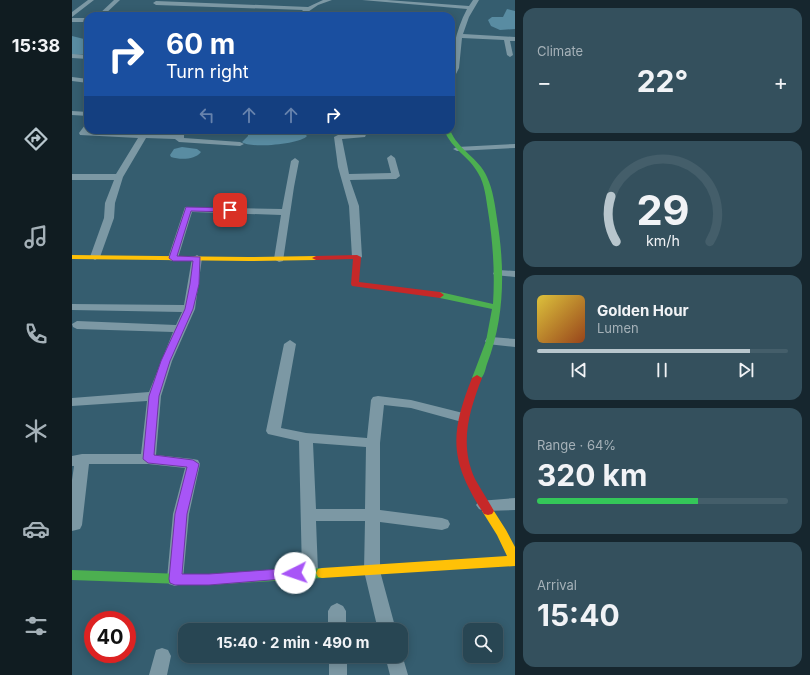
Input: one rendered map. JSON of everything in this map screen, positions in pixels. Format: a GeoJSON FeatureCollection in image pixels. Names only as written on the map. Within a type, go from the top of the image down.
{"type":"FeatureCollection","features":[{"type":"Feature","properties":{"kind":"street"},"geometry":{"type":"LineString","coordinates":[[72,15],[91,0]]}},
{"type":"Feature","properties":{"kind":"street"},"geometry":{"type":"LineString","coordinates":[[104,12],[117,0]]}},
{"type":"Feature","properties":{"kind":"street"},"geometry":{"type":"LineString","coordinates":[[303,12],[308,8],[329,0]]}},
{"type":"Feature","properties":{"kind":"street"},"geometry":{"type":"LineString","coordinates":[[365,0],[471,8]]}},
{"type":"Feature","properties":{"kind":"street"},"geometry":{"type":"LineString","coordinates":[[455,45],[459,32],[476,0]]}},
{"type":"Feature","properties":{"kind":"street"},"geometry":{"type":"LineString","coordinates":[[153,12],[157,2],[256,8]]}},
{"type":"Feature","properties":{"kind":"street"},"geometry":{"type":"LineString","coordinates":[[210,12],[284,4],[308,8]]}},
{"type":"Feature","properties":{"kind":"street"},"geometry":{"type":"LineString","coordinates":[[284,4],[289,12]]}},
{"type":"Feature","properties":{"kind":"street"},"geometry":{"type":"LineString","coordinates":[[72,20],[84,20]]}},
{"type":"Feature","properties":{"kind":"street"},"geometry":{"type":"LineString","coordinates":[[459,32],[515,40]]}},
{"type":"Feature","properties":{"kind":"street"},"geometry":{"type":"LineString","coordinates":[[508,39],[510,55]]}},
{"type":"Feature","properties":{"kind":"street"},"geometry":{"type":"LineString","coordinates":[[455,53],[457,64],[455,69]]}},
{"type":"Feature","properties":{"kind":"street"},"geometry":{"type":"LineString","coordinates":[[72,56],[84,57]]}},
{"type":"Feature","properties":{"kind":"street"},"geometry":{"type":"LineString","coordinates":[[72,79],[84,80]]}},
{"type":"Feature","properties":{"kind":"street"},"geometry":{"type":"LineString","coordinates":[[72,86],[80,80]]}},
{"type":"Feature","properties":{"kind":"street"},"geometry":{"type":"LineString","coordinates":[[72,113],[84,114]]}},
{"type":"Feature","properties":{"kind":"street"},"geometry":{"type":"LineString","coordinates":[[103,134],[181,138],[179,140],[240,144]]}},
{"type":"Feature","properties":{"kind":"street"},"geometry":{"type":"LineString","coordinates":[[362,134],[338,137],[345,177],[354,206],[357,257],[355,284],[398,287],[435,293],[496,307]]}},
{"type":"Feature","properties":{"kind":"street"},"geometry":{"type":"LineString","coordinates":[[72,575],[209,580],[310,572],[372,571],[515,560],[497,525],[471,486],[464,467],[460,443],[462,417],[491,341],[499,288],[487,186],[479,168],[452,144],[448,134]]}},
{"type":"Feature","properties":{"kind":"street"},"geometry":{"type":"LineString","coordinates":[[95,257],[109,218],[110,203],[119,177],[143,136]]}},
{"type":"Feature","properties":{"kind":"street"},"geometry":{"type":"LineString","coordinates":[[457,149],[515,146]]}},
{"type":"Feature","properties":{"kind":"street"},"geometry":{"type":"LineString","coordinates":[[345,177],[396,176],[391,158]]}},
{"type":"Feature","properties":{"kind":"street"},"geometry":{"type":"LineString","coordinates":[[279,258],[289,187],[295,161]]}},
{"type":"Feature","properties":{"kind":"street"},"geometry":{"type":"LineString","coordinates":[[72,177],[119,177]]}},
{"type":"Feature","properties":{"kind":"street"},"geometry":{"type":"LineString","coordinates":[[173,258],[188,209],[286,212]]}},
{"type":"Feature","properties":{"kind":"street"},"geometry":{"type":"LineString","coordinates":[[72,257],[357,257]]}},
{"type":"Feature","properties":{"kind":"street"},"geometry":{"type":"LineString","coordinates":[[148,459],[154,396],[166,361],[189,309],[197,258]]}},
{"type":"Feature","properties":{"kind":"street"},"geometry":{"type":"LineString","coordinates":[[498,273],[515,274]]}},
{"type":"Feature","properties":{"kind":"street"},"geometry":{"type":"LineString","coordinates":[[72,307],[189,309]]}},
{"type":"Feature","properties":{"kind":"street"},"geometry":{"type":"LineString","coordinates":[[77,324],[181,328]]}},
{"type":"Feature","properties":{"kind":"street"},"geometry":{"type":"LineString","coordinates":[[491,341],[515,343]]}},
{"type":"Feature","properties":{"kind":"street"},"geometry":{"type":"LineString","coordinates":[[290,344],[274,431],[306,438],[373,444]]}},
{"type":"Feature","properties":{"kind":"street"},"geometry":{"type":"LineString","coordinates":[[72,402],[154,396]]}},
{"type":"Feature","properties":{"kind":"street"},"geometry":{"type":"LineString","coordinates":[[385,623],[372,571],[373,444],[378,400],[411,404],[462,417]]}},
{"type":"Feature","properties":{"kind":"street"},"geometry":{"type":"LineString","coordinates":[[306,438],[310,572]]}},
{"type":"Feature","properties":{"kind":"street"},"geometry":{"type":"LineString","coordinates":[[74,525],[77,460],[148,459],[193,464],[181,514],[175,579]]}},
{"type":"Feature","properties":{"kind":"street"},"geometry":{"type":"LineString","coordinates":[[484,505],[515,504]]}},
{"type":"Feature","properties":{"kind":"street"},"geometry":{"type":"LineString","coordinates":[[309,515],[372,515],[442,524]]}},
{"type":"Feature","properties":{"kind":"street"},"geometry":{"type":"LineString","coordinates":[[337,611],[337,623]]}},
{"type":"Feature","properties":{"kind":"street"},"geometry":{"type":"LineString","coordinates":[[158,675],[162,656]]}},
{"type":"Feature","properties":{"kind":"street"},"geometry":{"type":"LineString","coordinates":[[338,663],[338,675]]}},
{"type":"Feature","properties":{"kind":"street"},"geometry":{"type":"LineString","coordinates":[[396,663],[399,675]]}},
{"type":"Feature","properties":{"kind":"water"},"geometry":{"type":"Polygon","coordinates":[[[507,9],[515,11],[515,29],[500,30],[491,26],[488,20],[492,17],[503,17],[507,9]]]}},
{"type":"Feature","properties":{"kind":"water"},"geometry":{"type":"Polygon","coordinates":[[[72,36],[84,39],[84,54],[72,55],[72,36]]]}},
{"type":"Feature","properties":{"kind":"water"},"geometry":{"type":"Polygon","coordinates":[[[248,134],[305,134],[307,136],[303,139],[275,145],[255,145],[242,142],[248,134]]]}},
{"type":"Feature","properties":{"kind":"water"},"geometry":{"type":"Polygon","coordinates":[[[182,147],[197,149],[201,152],[195,157],[187,159],[171,157],[170,155],[174,149],[182,147]]]}},
{"type":"Feature","properties":{"kind":"traffic: fast"},"geometry":{"type":"LineString","coordinates":[[448,134],[460,150],[476,164],[484,177],[495,230],[498,270],[497,306],[490,341],[477,378]]}},
{"type":"Feature","properties":{"kind":"traffic: fast"},"geometry":{"type":"LineString","coordinates":[[440,295],[496,307]]}},
{"type":"Feature","properties":{"kind":"traffic: fast"},"geometry":{"type":"LineString","coordinates":[[72,575],[209,580],[322,573]]}},
{"type":"Feature","properties":{"kind":"traffic: slow"},"geometry":{"type":"LineString","coordinates":[[72,257],[248,259],[316,258]]}},
{"type":"Feature","properties":{"kind":"traffic: slow"},"geometry":{"type":"LineString","coordinates":[[488,511],[502,533],[515,560]]}},
{"type":"Feature","properties":{"kind":"traffic: slow"},"geometry":{"type":"LineString","coordinates":[[322,573],[515,561]]}},
{"type":"Feature","properties":{"kind":"traffic: jam"},"geometry":{"type":"LineString","coordinates":[[316,258],[357,257],[355,284],[440,295]]}},
{"type":"Feature","properties":{"kind":"traffic: jam"},"geometry":{"type":"LineString","coordinates":[[477,378],[469,397],[464,415],[461,431],[461,447],[469,477],[488,511]]}},
{"type":"Feature","properties":{"kind":"route"},"geometry":{"type":"LineString","coordinates":[[230,210],[188,209],[173,258],[197,258],[194,284],[189,309],[166,361],[154,396],[148,459],[193,464],[181,514],[175,579],[209,580],[295,573]]}}]}
